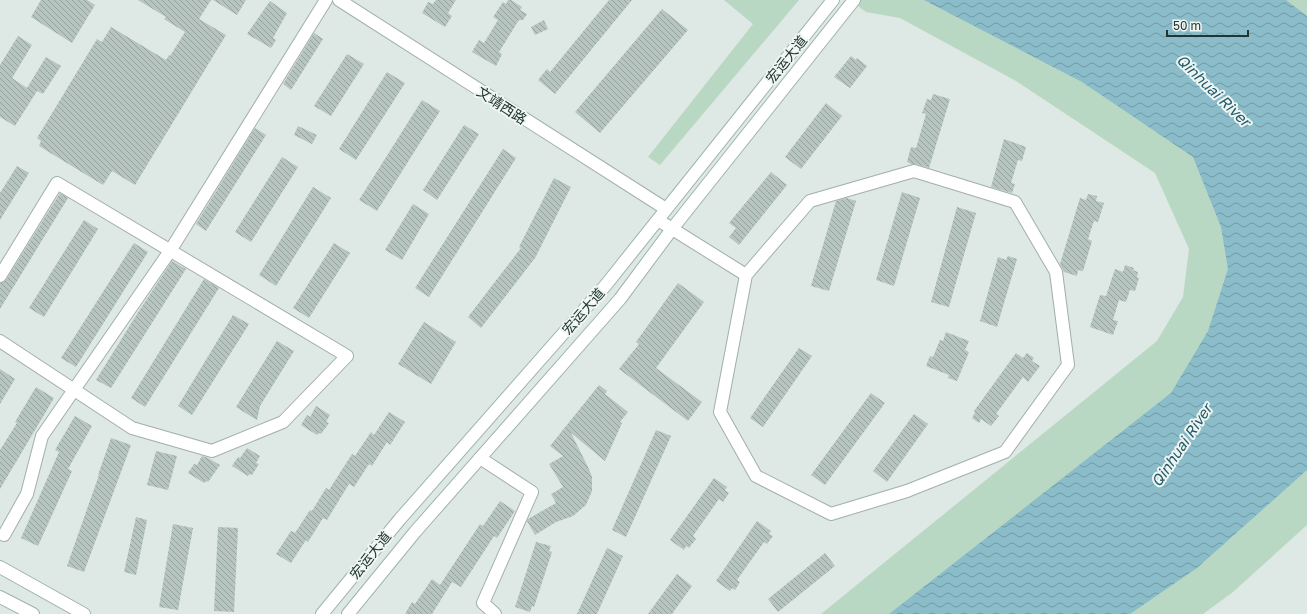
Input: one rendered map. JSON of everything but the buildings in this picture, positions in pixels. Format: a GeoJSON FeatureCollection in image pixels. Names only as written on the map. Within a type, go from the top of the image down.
{"type":"FeatureCollection","features":[{"type":"Feature","properties":{"kind":"street"},"geometry":{"type":"LineString","coordinates":[[4,535],[27,494],[42,436],[170,251],[326,0]]}},
{"type":"Feature","properties":{"kind":"street","name":"文靖西路"},"geometry":{"type":"LineString","coordinates":[[339,0],[666,210]]}},
{"type":"Feature","properties":{"kind":"street","name":"宏运大道"},"geometry":{"type":"LineString","coordinates":[[322,614],[400,519],[605,286],[833,0]]}},
{"type":"Feature","properties":{"kind":"street","name":"宏运大道"},"geometry":{"type":"LineString","coordinates":[[348,614],[415,532],[620,299],[672,229],[854,0]]}},
{"type":"Feature","properties":{"kind":"street"},"geometry":{"type":"LineString","coordinates":[[914,171],[1015,202],[1056,272],[1068,365],[1005,452],[907,491],[831,514],[756,476],[720,412],[746,275],[810,201],[914,171]]}},
{"type":"Feature","properties":{"kind":"street"},"geometry":{"type":"LineString","coordinates":[[0,276],[57,183],[347,356],[283,422],[212,451],[132,428],[0,341]]}},
{"type":"Feature","properties":{"kind":"street"},"geometry":{"type":"LineString","coordinates":[[658,220],[746,275]]}},
{"type":"Feature","properties":{"kind":"street"},"geometry":{"type":"LineString","coordinates":[[480,458],[532,492],[483,603],[495,614]]}},
{"type":"Feature","properties":{"kind":"street"},"geometry":{"type":"LineString","coordinates":[[0,567],[84,614]]}},
{"type":"Feature","properties":{"kind":"street"},"geometry":{"type":"LineString","coordinates":[[0,597],[33,614]]}},
{"type":"Feature","properties":{"kind":"green space"},"geometry":{"type":"Polygon","coordinates":[[[724,0],[799,0],[660,165],[648,157],[753,24],[724,0]]]}},
{"type":"Feature","properties":{"kind":"green space"},"geometry":{"type":"Polygon","coordinates":[[[850,0],[1307,0],[1307,525],[1233,592],[1203,614],[821,614],[1157,341],[1183,297],[1189,249],[1155,173],[1016,81],[900,18],[866,12],[850,0]]]}},
{"type":"Feature","properties":{"kind":"water","name":"Qinhuai River"},"geometry":{"type":"Polygon","coordinates":[[[924,0],[1286,0],[1307,16],[1307,470],[1197,568],[1130,614],[889,614],[1171,393],[1208,331],[1228,269],[1221,227],[1193,157],[1082,82],[924,0]]]}}]}
